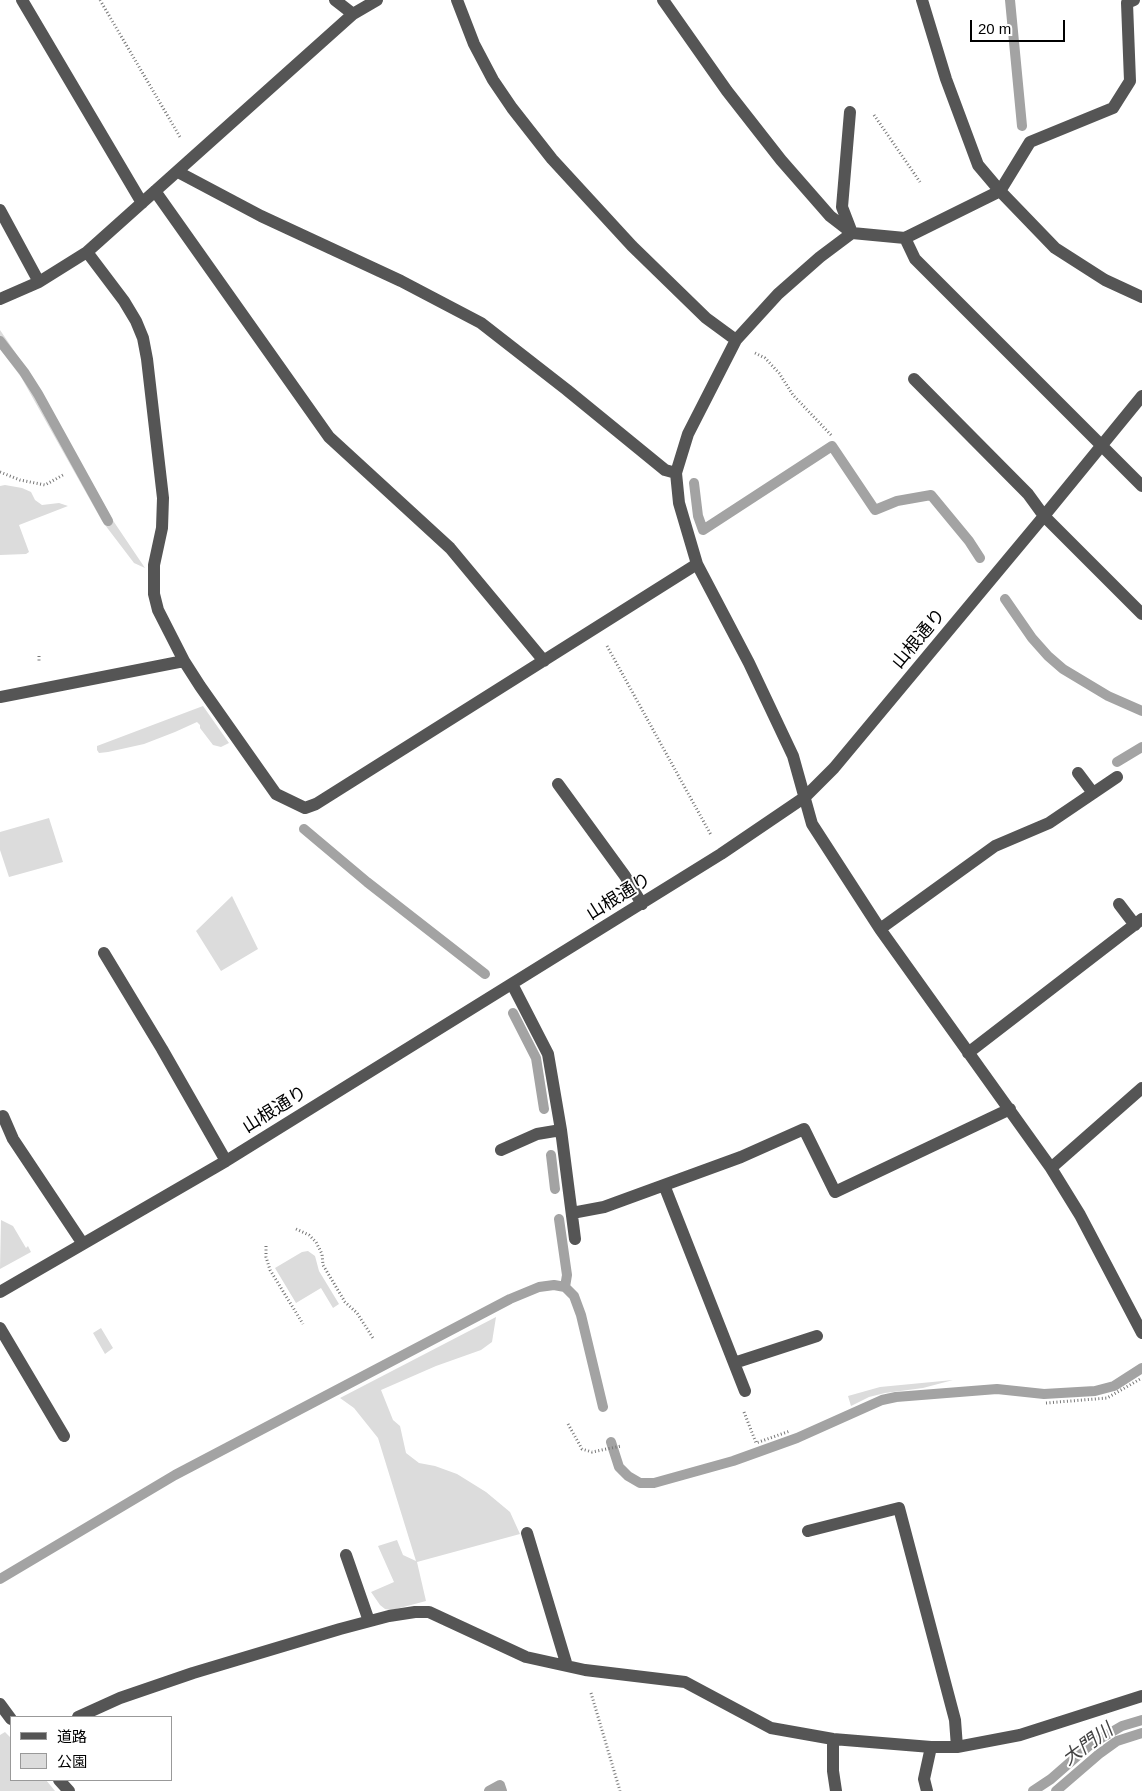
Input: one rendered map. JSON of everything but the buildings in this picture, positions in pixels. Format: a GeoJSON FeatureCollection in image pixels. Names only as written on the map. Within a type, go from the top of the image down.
{"type":"FeatureCollection","features":[{"type":"Feature","properties":{"kind":"street"},"geometry":{"type":"LineString","coordinates":[[22,0],[142,203]]}},
{"type":"Feature","properties":{"kind":"street"},"geometry":{"type":"LineString","coordinates":[[335,0],[353,14]]}},
{"type":"Feature","properties":{"kind":"street"},"geometry":{"type":"LineString","coordinates":[[0,299],[39,282],[87,252],[353,14],[377,0]]}},
{"type":"Feature","properties":{"kind":"street"},"geometry":{"type":"LineString","coordinates":[[457,0],[474,44],[493,80],[512,108],[552,159],[632,246],[706,318],[736,340]]}},
{"type":"Feature","properties":{"kind":"street"},"geometry":{"type":"LineString","coordinates":[[663,0],[727,91],[781,160],[830,216],[852,233],[905,238],[1000,191],[1030,142],[1113,108],[1130,81],[1127,3],[1134,0]]}},
{"type":"Feature","properties":{"kind":"street"},"geometry":{"type":"LineString","coordinates":[[922,0],[946,79],[978,165],[1000,191],[1055,248],[1105,280],[1142,297]]}},
{"type":"Feature","properties":{"kind":"street"},"geometry":{"type":"LineString","coordinates":[[850,112],[842,208],[852,233]]}},
{"type":"Feature","properties":{"kind":"street"},"geometry":{"type":"LineString","coordinates":[[178,172],[261,216],[401,281],[482,323],[665,470],[676,473]]}},
{"type":"Feature","properties":{"kind":"street"},"geometry":{"type":"LineString","coordinates":[[155,191],[324,432],[450,548],[544,660]]}},
{"type":"Feature","properties":{"kind":"street"},"geometry":{"type":"LineString","coordinates":[[0,210],[39,282]]}},
{"type":"Feature","properties":{"kind":"street"},"geometry":{"type":"LineString","coordinates":[[852,233],[820,257],[778,294],[736,340],[688,434],[676,473],[679,503],[697,564],[749,663],[793,756],[812,824],[880,929],[1052,1168],[1080,1215],[1142,1333]]}},
{"type":"Feature","properties":{"kind":"street"},"geometry":{"type":"LineString","coordinates":[[905,238],[915,260],[1142,486]]}},
{"type":"Feature","properties":{"kind":"street"},"geometry":{"type":"LineString","coordinates":[[87,252],[124,301],[136,321],[143,338],[163,498],[162,528],[154,565],[154,594],[158,610],[184,661],[276,794],[305,808],[316,804],[697,564]]}},
{"type":"Feature","properties":{"kind":"street"},"geometry":{"type":"LineString","coordinates":[[914,379],[1028,494],[1044,516],[1142,614]]}},
{"type":"Feature","properties":{"kind":"street","name":"山根通り"},"geometry":{"type":"LineString","coordinates":[[0,1292],[226,1161],[722,854],[805,797],[834,768],[1103,446],[1142,396]]}},
{"type":"Feature","properties":{"kind":"street"},"geometry":{"type":"LineString","coordinates":[[0,697],[184,661]]}},
{"type":"Feature","properties":{"kind":"street"},"geometry":{"type":"LineString","coordinates":[[1078,772],[1093,794]]}},
{"type":"Feature","properties":{"kind":"street"},"geometry":{"type":"LineString","coordinates":[[880,929],[996,846],[1049,823],[1117,777]]}},
{"type":"Feature","properties":{"kind":"street"},"geometry":{"type":"LineString","coordinates":[[558,784],[642,904]]}},
{"type":"Feature","properties":{"kind":"street"},"geometry":{"type":"LineString","coordinates":[[968,1053],[1138,922],[1119,904]]}},
{"type":"Feature","properties":{"kind":"street"},"geometry":{"type":"LineString","coordinates":[[104,953],[226,1161]]}},
{"type":"Feature","properties":{"kind":"street"},"geometry":{"type":"LineString","coordinates":[[512,984],[548,1054],[561,1130],[575,1239]]}},
{"type":"Feature","properties":{"kind":"street"},"geometry":{"type":"LineString","coordinates":[[1052,1168],[1142,1088]]}},
{"type":"Feature","properties":{"kind":"street"},"geometry":{"type":"LineString","coordinates":[[572,1213],[604,1207],[741,1157],[804,1129],[835,1192],[1010,1110]]}},
{"type":"Feature","properties":{"kind":"street"},"geometry":{"type":"LineString","coordinates":[[3,1116],[14,1139],[83,1244]]}},
{"type":"Feature","properties":{"kind":"street"},"geometry":{"type":"LineString","coordinates":[[500,1150],[537,1134],[561,1130]]}},
{"type":"Feature","properties":{"kind":"street"},"geometry":{"type":"LineString","coordinates":[[664,1185],[745,1391]]}},
{"type":"Feature","properties":{"kind":"street"},"geometry":{"type":"LineString","coordinates":[[0,1328],[64,1436]]}},
{"type":"Feature","properties":{"kind":"street"},"geometry":{"type":"LineString","coordinates":[[734,1363],[817,1336]]}},
{"type":"Feature","properties":{"kind":"street"},"geometry":{"type":"LineString","coordinates":[[808,1531],[899,1508],[955,1720],[957,1747]]}},
{"type":"Feature","properties":{"kind":"street"},"geometry":{"type":"LineString","coordinates":[[527,1533],[566,1666]]}},
{"type":"Feature","properties":{"kind":"street"},"geometry":{"type":"LineString","coordinates":[[346,1555],[369,1621]]}},
{"type":"Feature","properties":{"kind":"street"},"geometry":{"type":"LineString","coordinates":[[80,1716],[120,1698],[193,1673],[369,1621],[415,1612],[429,1612],[526,1657],[585,1670],[685,1682],[771,1728],[833,1739],[931,1747],[957,1747],[1020,1735],[1142,1696]]}},
{"type":"Feature","properties":{"kind":"street"},"geometry":{"type":"LineString","coordinates":[[0,1704],[10,1718]]}},
{"type":"Feature","properties":{"kind":"street"},"geometry":{"type":"LineString","coordinates":[[833,1739],[833,1772],[836,1791]]}},
{"type":"Feature","properties":{"kind":"street"},"geometry":{"type":"LineString","coordinates":[[927,1791],[924,1779],[931,1747]]}},
{"type":"Feature","properties":{"kind":"street"},"geometry":{"type":"LineString","coordinates":[[60,1781],[69,1791]]}},
{"type":"Feature","properties":{"kind":"path"},"geometry":{"type":"LineString","coordinates":[[100,0],[184,143],[190,161]]}},
{"type":"Feature","properties":{"kind":"path"},"geometry":{"type":"LineString","coordinates":[[874,115],[920,182]]}},
{"type":"Feature","properties":{"kind":"path"},"geometry":{"type":"LineString","coordinates":[[736,340],[765,358],[779,373],[793,395],[832,436]]}},
{"type":"Feature","properties":{"kind":"path"},"geometry":{"type":"LineString","coordinates":[[0,472],[20,480],[45,485],[63,475]]}},
{"type":"Feature","properties":{"kind":"path"},"geometry":{"type":"LineString","coordinates":[[597,628],[722,854]]}},
{"type":"Feature","properties":{"kind":"path"},"geometry":{"type":"LineString","coordinates":[[39,656],[40,662]]}},
{"type":"Feature","properties":{"kind":"path"},"geometry":{"type":"LineString","coordinates":[[296,1230],[309,1235],[316,1242],[322,1254],[322,1265],[345,1302],[357,1313],[373,1338]]}},
{"type":"Feature","properties":{"kind":"path"},"geometry":{"type":"LineString","coordinates":[[266,1246],[266,1257],[270,1270],[303,1324]]}},
{"type":"Feature","properties":{"kind":"path"},"geometry":{"type":"LineString","coordinates":[[1046,1403],[1107,1398],[1142,1378]]}},
{"type":"Feature","properties":{"kind":"path"},"geometry":{"type":"LineString","coordinates":[[745,1391],[740,1401],[756,1443],[790,1431]]}},
{"type":"Feature","properties":{"kind":"path"},"geometry":{"type":"LineString","coordinates":[[568,1424],[582,1449],[592,1452],[621,1446]]}},
{"type":"Feature","properties":{"kind":"path"},"geometry":{"type":"LineString","coordinates":[[585,1670],[620,1791]]}},
{"type":"Feature","properties":{"kind":"green space"},"geometry":{"type":"Polygon","coordinates":[[[0,330],[34,380],[114,522],[145,568],[134,563],[102,521],[21,377],[0,349],[0,342],[37,394],[34,397],[106,525],[111,522],[39,393],[0,338],[0,330]]]}},
{"type":"Feature","properties":{"kind":"green space"},"geometry":{"type":"Polygon","coordinates":[[[0,486],[22,488],[31,492],[35,500],[42,505],[59,503],[68,506],[19,525],[29,552],[26,554],[0,555],[0,486]]]}},
{"type":"Feature","properties":{"kind":"green space"},"geometry":{"type":"Polygon","coordinates":[[[203,706],[229,743],[221,747],[213,745],[197,722],[144,744],[108,752],[99,753],[97,750],[97,746],[203,706]]]}},
{"type":"Feature","properties":{"kind":"green space"},"geometry":{"type":"Polygon","coordinates":[[[49,818],[63,862],[9,877],[0,850],[0,832],[49,818]]]}},
{"type":"Feature","properties":{"kind":"green space"},"geometry":{"type":"Polygon","coordinates":[[[232,896],[258,949],[221,971],[196,931],[232,896]]]}},
{"type":"Feature","properties":{"kind":"green space"},"geometry":{"type":"Polygon","coordinates":[[[1,1220],[13,1226],[26,1248],[28,1246],[31,1252],[0,1269],[1,1220]]]}},
{"type":"Feature","properties":{"kind":"green space"},"geometry":{"type":"Polygon","coordinates":[[[308,1251],[315,1256],[319,1271],[339,1304],[333,1308],[321,1288],[296,1303],[275,1268],[302,1252],[308,1251]]]}},
{"type":"Feature","properties":{"kind":"green space"},"geometry":{"type":"Polygon","coordinates":[[[496,1317],[492,1342],[481,1350],[436,1366],[381,1390],[393,1420],[400,1426],[406,1453],[419,1463],[435,1466],[457,1474],[486,1492],[510,1512],[520,1534],[417,1562],[426,1601],[392,1610],[385,1609],[371,1592],[394,1582],[378,1546],[397,1540],[403,1555],[416,1561],[378,1438],[354,1408],[340,1398],[496,1317]]]}},
{"type":"Feature","properties":{"kind":"green space"},"geometry":{"type":"Polygon","coordinates":[[[101,1328],[113,1348],[105,1354],[93,1333],[101,1328]]]}},
{"type":"Feature","properties":{"kind":"green space"},"geometry":{"type":"Polygon","coordinates":[[[953,1380],[923,1388],[869,1397],[851,1406],[848,1396],[880,1387],[953,1380]]]}},
{"type":"Feature","properties":{"kind":"green space"},"geometry":{"type":"Polygon","coordinates":[[[5,1732],[10,1737],[10,1781],[47,1781],[55,1791],[0,1791],[0,1735],[5,1732]]]}},
{"type":"Feature","properties":{"kind":"waterway"},"geometry":{"type":"LineString","coordinates":[[1010,0],[1022,126]]}},
{"type":"Feature","properties":{"kind":"waterway"},"geometry":{"type":"LineString","coordinates":[[0,341],[38,394],[108,521]]}},
{"type":"Feature","properties":{"kind":"waterway"},"geometry":{"type":"LineString","coordinates":[[694,483],[698,516],[703,530],[832,446],[875,510],[897,501],[931,495],[969,541],[980,558]]}},
{"type":"Feature","properties":{"kind":"waterway"},"geometry":{"type":"LineString","coordinates":[[1005,599],[1032,638],[1063,669],[1108,696],[1142,711]]}},
{"type":"Feature","properties":{"kind":"waterway"},"geometry":{"type":"LineString","coordinates":[[1117,762],[1142,747]]}},
{"type":"Feature","properties":{"kind":"waterway"},"geometry":{"type":"LineString","coordinates":[[304,829],[367,882],[485,974]]}},
{"type":"Feature","properties":{"kind":"waterway"},"geometry":{"type":"LineString","coordinates":[[513,1013],[536,1058],[544,1109]]}},
{"type":"Feature","properties":{"kind":"waterway"},"geometry":{"type":"LineString","coordinates":[[551,1155],[555,1189]]}},
{"type":"Feature","properties":{"kind":"waterway"},"geometry":{"type":"LineString","coordinates":[[559,1219],[567,1275],[565,1287]]}},
{"type":"Feature","properties":{"kind":"waterway"},"geometry":{"type":"LineString","coordinates":[[0,1579],[175,1475],[510,1299],[539,1287],[554,1285],[565,1287],[574,1296],[581,1315],[603,1407]]}},
{"type":"Feature","properties":{"kind":"waterway"},"geometry":{"type":"LineString","coordinates":[[611,1442],[619,1467],[628,1476],[640,1483],[654,1483],[733,1461],[797,1438],[882,1400],[896,1397],[997,1389],[1044,1394],[1095,1391],[1114,1386],[1142,1368]]}},
{"type":"Feature","properties":{"kind":"waterway"},"geometry":{"type":"LineString","coordinates":[[1033,1791],[1051,1779],[1091,1744],[1122,1726],[1142,1720]]}},
{"type":"Feature","properties":{"kind":"waterway","name":"大門川"},"geometry":{"type":"LineString","coordinates":[[1056,1791],[1117,1741],[1142,1733]]}},
{"type":"Feature","properties":{"kind":"waterway"},"geometry":{"type":"LineString","coordinates":[[489,1791],[500,1785],[502,1791]]}}]}
